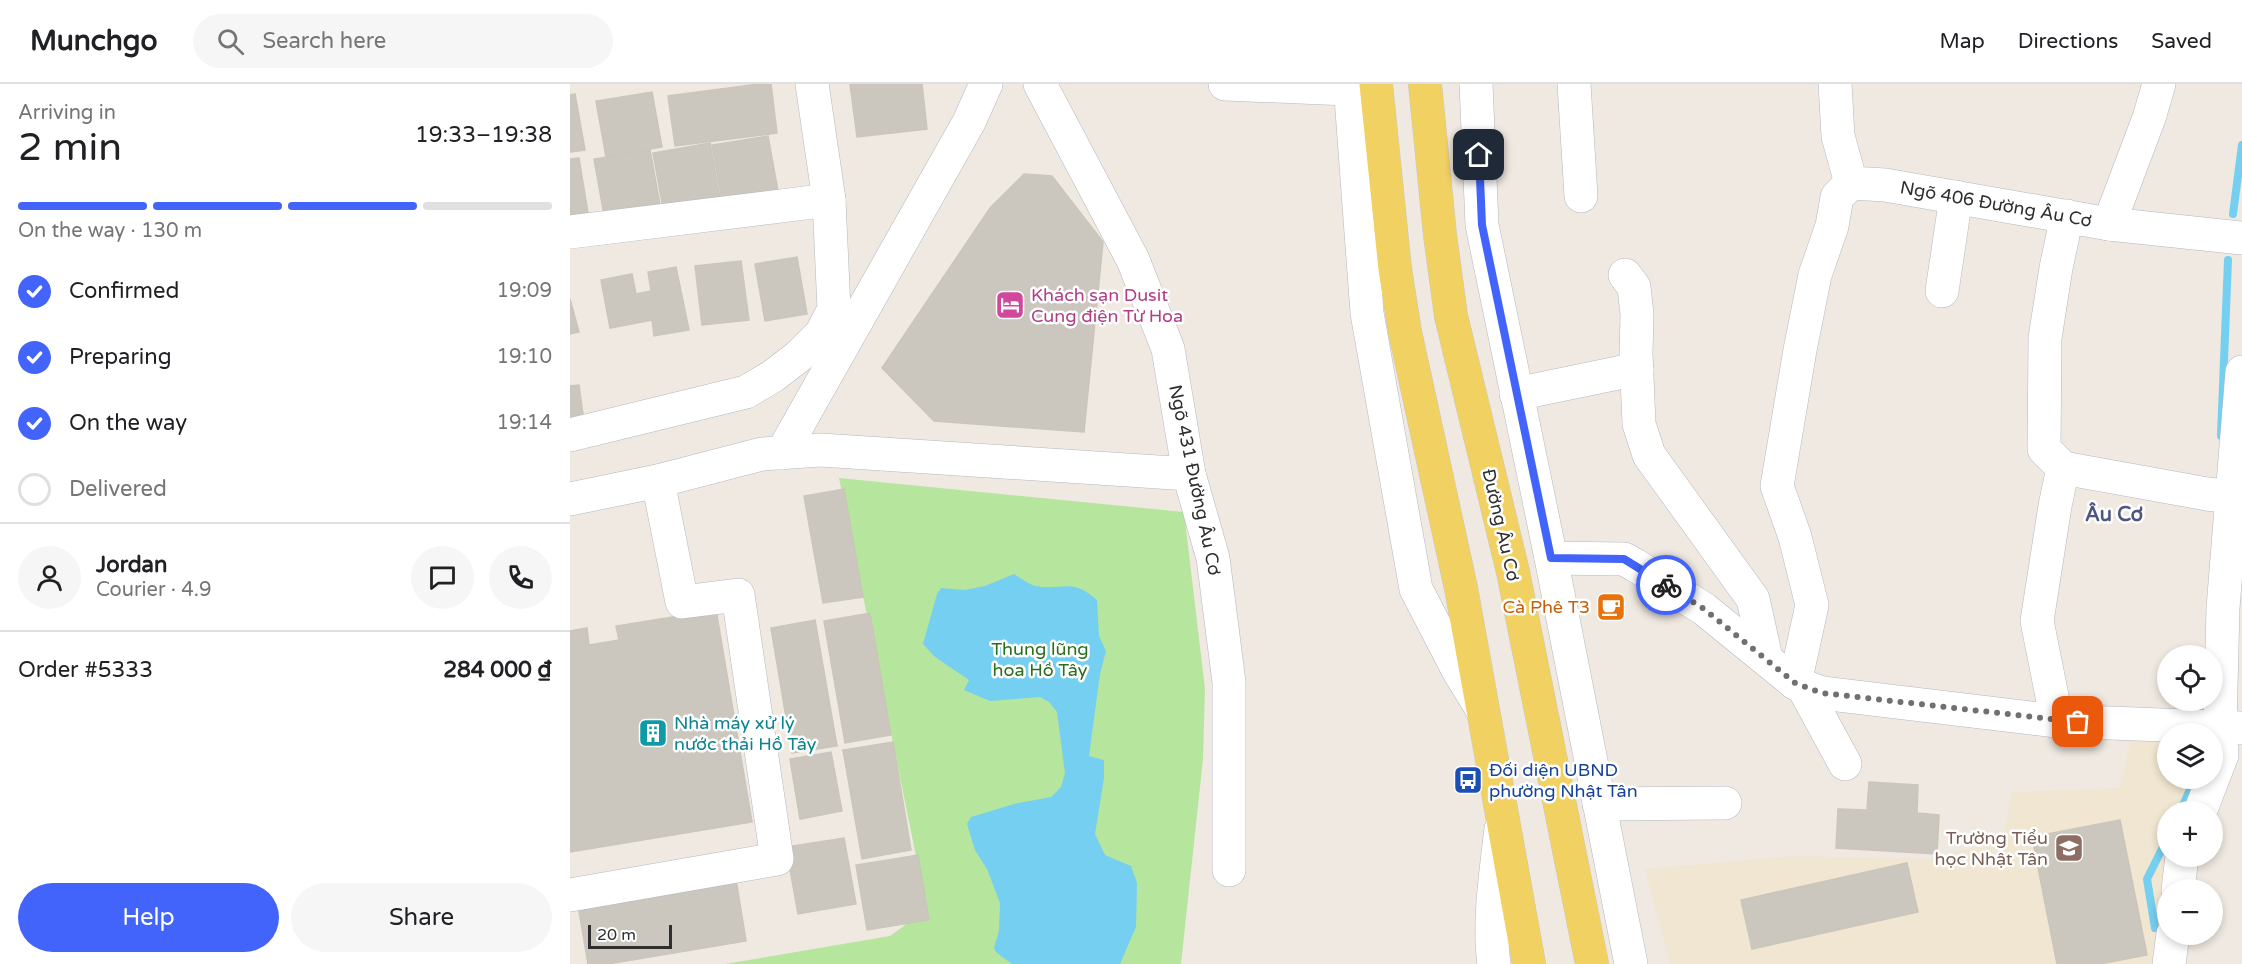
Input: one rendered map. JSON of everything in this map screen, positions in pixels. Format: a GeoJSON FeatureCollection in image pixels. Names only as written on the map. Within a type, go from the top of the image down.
{"type":"FeatureCollection","features":[{"type":"Feature","properties":{"kind":"main road","name":"Đường Âu Cơ"},"geometry":{"type":"LineString","coordinates":[[1425,84],[1451,316],[1513,572],[1592,964]]}},
{"type":"Feature","properties":{"kind":"main road"},"geometry":{"type":"LineString","coordinates":[[1363,87],[1405,332],[1461,588],[1529,964]]}},
{"type":"Feature","properties":{"kind":"street"},"geometry":{"type":"LineString","coordinates":[[570,435],[746,392],[774,376],[799,356],[820,334],[834,309],[829,200],[812,84]]}},
{"type":"Feature","properties":{"kind":"street"},"geometry":{"type":"LineString","coordinates":[[782,453],[969,122],[986,84]]}},
{"type":"Feature","properties":{"kind":"street","name":"Ngõ 431 Đường Âu Cơ"},"geometry":{"type":"LineString","coordinates":[[1040,84],[1133,260],[1168,349],[1189,474],[1213,558],[1229,682],[1229,870]]}},
{"type":"Feature","properties":{"kind":"street"},"geometry":{"type":"LineString","coordinates":[[1225,84],[1363,87],[1367,313],[1416,589],[1458,670],[1485,713]]}},
{"type":"Feature","properties":{"kind":"street"},"geometry":{"type":"LineString","coordinates":[[1476,84],[1482,225],[1551,558],[1631,964]]}},
{"type":"Feature","properties":{"kind":"street"},"geometry":{"type":"LineString","coordinates":[[1574,84],[1581,196]]}},
{"type":"Feature","properties":{"kind":"street"},"geometry":{"type":"LineString","coordinates":[[1835,84],[1838,136],[1851,183],[1837,197],[1832,226],[1815,275],[1777,486],[1795,537],[1812,605],[1798,684],[1845,764]]}},
{"type":"Feature","properties":{"kind":"street"},"geometry":{"type":"LineString","coordinates":[[2109,224],[2149,118],[2159,84]]}},
{"type":"Feature","properties":{"kind":"street","name":"Ngõ 406 Đường Âu Cơ"},"geometry":{"type":"LineString","coordinates":[[1851,183],[1885,185],[2109,224],[2242,238]]}},
{"type":"Feature","properties":{"kind":"street"},"geometry":{"type":"LineString","coordinates":[[1942,291],[1956,197]]}},
{"type":"Feature","properties":{"kind":"street"},"geometry":{"type":"LineString","coordinates":[[570,232],[829,200]]}},
{"type":"Feature","properties":{"kind":"street"},"geometry":{"type":"LineString","coordinates":[[2067,216],[2045,338],[2044,449],[2062,468],[2220,495]]}},
{"type":"Feature","properties":{"kind":"street"},"geometry":{"type":"LineString","coordinates":[[1625,275],[1634,287],[1637,314],[1639,423],[1649,455],[1753,599],[1766,658]]}},
{"type":"Feature","properties":{"kind":"street"},"geometry":{"type":"LineString","coordinates":[[1516,394],[1637,369]]}},
{"type":"Feature","properties":{"kind":"street"},"geometry":{"type":"LineString","coordinates":[[2204,801],[2231,727],[2223,608],[2220,495],[2242,372]]}},
{"type":"Feature","properties":{"kind":"street"},"geometry":{"type":"LineString","coordinates":[[570,499],[658,481],[762,454],[821,450],[1189,474]]}},
{"type":"Feature","properties":{"kind":"street"},"geometry":{"type":"LineString","coordinates":[[2057,721],[2037,621],[2062,468]]}},
{"type":"Feature","properties":{"kind":"street"},"geometry":{"type":"LineString","coordinates":[[570,895],[777,859],[738,595],[682,602],[658,481]]}},
{"type":"Feature","properties":{"kind":"street"},"geometry":{"type":"LineString","coordinates":[[1551,558],[1624,559],[1704,609],[1798,684],[1822,693],[2057,721],[2157,728]]}},
{"type":"Feature","properties":{"kind":"street"},"geometry":{"type":"LineString","coordinates":[[1599,804],[1725,803]]}},
{"type":"Feature","properties":{"kind":"street"},"geometry":{"type":"LineString","coordinates":[[1494,964],[1492,949],[1495,885],[1503,816]]}},
{"type":"Feature","properties":{"kind":"street"},"geometry":{"type":"LineString","coordinates":[[2169,964],[2172,945]]}},
{"type":"Feature","properties":{"kind":"shaded area","name":"Trường Tiểu học Nhật Tân"},"geometry":{"type":"Polygon","coordinates":[[[2131,739],[2157,743],[2157,789],[2197,789],[2190,801],[2157,801],[2157,867],[2169,867],[2168,879],[2157,879],[2157,945],[2163,945],[2161,964],[1670,964],[1645,869],[1793,856],[1927,859],[2003,841],[2012,792],[2120,788],[2131,739]]]}},
{"type":"Feature","properties":{"kind":"green space","name":"Thung lũng hoa Hồ Tây"},"geometry":{"type":"Polygon","coordinates":[[[839,478],[1184,512],[1205,689],[1203,759],[1181,964],[725,964],[890,936],[915,918],[923,890],[839,478]]]}},
{"type":"Feature","properties":{"kind":"water"},"geometry":{"type":"Polygon","coordinates":[[[1014,574],[1035,586],[1067,586],[1080,589],[1097,600],[1099,636],[1106,651],[1100,674],[1089,756],[1104,760],[1104,778],[1095,834],[1105,855],[1131,866],[1137,883],[1136,927],[1120,964],[1012,964],[994,948],[999,931],[1000,903],[987,869],[975,850],[967,824],[971,817],[1014,804],[1051,797],[1061,787],[1065,773],[1057,712],[1049,702],[1040,697],[990,701],[964,690],[969,680],[935,657],[923,644],[937,594],[941,588],[965,590],[985,586],[1014,574]]]}},
{"type":"Feature","properties":{"kind":"building"},"geometry":{"type":"Polygon","coordinates":[[[771,84],[777,133],[675,146],[668,96],[771,84]]]}},
{"type":"Feature","properties":{"kind":"building"},"geometry":{"type":"Polygon","coordinates":[[[850,84],[922,84],[927,129],[857,137],[850,84]]]}},
{"type":"Feature","properties":{"kind":"building"},"geometry":{"type":"Polygon","coordinates":[[[652,92],[662,147],[606,157],[596,101],[652,92]]]}},
{"type":"Feature","properties":{"kind":"building"},"geometry":{"type":"Polygon","coordinates":[[[575,94],[585,150],[570,152],[570,95],[575,94]]]}},
{"type":"Feature","properties":{"kind":"building"},"geometry":{"type":"Polygon","coordinates":[[[768,136],[778,191],[722,201],[712,145],[768,136]]]}},
{"type":"Feature","properties":{"kind":"building"},"geometry":{"type":"Polygon","coordinates":[[[710,143],[720,199],[663,208],[653,153],[710,143]]]}},
{"type":"Feature","properties":{"kind":"building"},"geometry":{"type":"Polygon","coordinates":[[[650,150],[660,205],[604,215],[594,159],[650,150]]]}},
{"type":"Feature","properties":{"kind":"building"},"geometry":{"type":"Polygon","coordinates":[[[579,158],[588,213],[570,216],[570,159],[579,158]]]}},
{"type":"Feature","properties":{"kind":"building","name":"Khách sạn Dusit Cung điện Từ Hoa"},"geometry":{"type":"Polygon","coordinates":[[[1024,174],[1052,176],[1103,242],[1084,432],[934,421],[882,368],[990,208],[1024,174]]]}},
{"type":"Feature","properties":{"kind":"building"},"geometry":{"type":"Polygon","coordinates":[[[797,257],[807,314],[765,321],[755,264],[797,257]]]}},
{"type":"Feature","properties":{"kind":"building"},"geometry":{"type":"Polygon","coordinates":[[[741,261],[749,320],[702,325],[695,266],[741,261]]]}},
{"type":"Feature","properties":{"kind":"building"},"geometry":{"type":"Polygon","coordinates":[[[676,267],[689,330],[654,336],[652,320],[610,328],[601,280],[632,274],[636,294],[651,291],[648,272],[676,267]]]}},
{"type":"Feature","properties":{"kind":"building"},"geometry":{"type":"Polygon","coordinates":[[[570,299],[579,332],[570,334],[570,299]]]}},
{"type":"Feature","properties":{"kind":"building"},"geometry":{"type":"Polygon","coordinates":[[[579,385],[584,422],[570,424],[570,386],[579,385]]]}},
{"type":"Feature","properties":{"kind":"building"},"geometry":{"type":"Polygon","coordinates":[[[844,489],[863,597],[823,603],[804,496],[844,489]]]}},
{"type":"Feature","properties":{"kind":"building","name":"Nhà máy xử lý nước thải Hồ Tây"},"geometry":{"type":"Polygon","coordinates":[[[716,610],[752,822],[570,852],[570,631],[587,628],[589,645],[619,640],[616,626],[716,610]]]}},
{"type":"Feature","properties":{"kind":"building"},"geometry":{"type":"Polygon","coordinates":[[[870,613],[891,735],[845,743],[824,621],[870,613]]]}},
{"type":"Feature","properties":{"kind":"building"},"geometry":{"type":"Polygon","coordinates":[[[815,620],[837,746],[792,753],[771,628],[815,620]]]}},
{"type":"Feature","properties":{"kind":"building"},"geometry":{"type":"Polygon","coordinates":[[[893,742],[911,850],[862,859],[843,750],[893,742]]]}},
{"type":"Feature","properties":{"kind":"building"},"geometry":{"type":"Polygon","coordinates":[[[831,752],[842,811],[800,819],[790,759],[831,752]]]}},
{"type":"Feature","properties":{"kind":"building"},"geometry":{"type":"Polygon","coordinates":[[[1869,782],[1918,785],[1917,813],[1939,815],[1937,854],[1836,848],[1838,809],[1867,810],[1869,782]]]}},
{"type":"Feature","properties":{"kind":"building"},"geometry":{"type":"Polygon","coordinates":[[[2120,820],[2147,955],[2100,964],[2057,964],[2032,837],[2120,820]]]}},
{"type":"Feature","properties":{"kind":"building"},"geometry":{"type":"Polygon","coordinates":[[[844,838],[856,904],[798,914],[786,847],[844,838]]]}},
{"type":"Feature","properties":{"kind":"building"},"geometry":{"type":"Polygon","coordinates":[[[918,855],[929,920],[867,930],[856,865],[918,855]]]}},
{"type":"Feature","properties":{"kind":"building"},"geometry":{"type":"Polygon","coordinates":[[[1907,863],[1918,912],[1752,949],[1741,900],[1907,863]]]}},
{"type":"Feature","properties":{"kind":"building"},"geometry":{"type":"Polygon","coordinates":[[[735,873],[746,941],[608,964],[588,964],[577,899],[735,873]]]}},
{"type":"Feature","properties":{"kind":"waterway"},"geometry":{"type":"LineString","coordinates":[[2233,214],[2242,145]]}},
{"type":"Feature","properties":{"kind":"waterway"},"geometry":{"type":"LineString","coordinates":[[2221,436],[2228,260]]}},
{"type":"Feature","properties":{"kind":"waterway"},"geometry":{"type":"LineString","coordinates":[[2185,801],[2190,789]]}},
{"type":"Feature","properties":{"kind":"waterway"},"geometry":{"type":"LineString","coordinates":[[2155,928],[2147,879],[2157,859]]}},
{"type":"Feature","properties":{"kind":"way so far"},"geometry":{"type":"LineString","coordinates":[[1666,585],[1704,609],[1795,683],[1822,693],[2078,722]]}},
{"type":"Feature","properties":{"kind":"place","name":"Khách sạn Dusit Cung điện Từ Hoa"},"geometry":{"type":"Point","coordinates":[1010,305]}},
{"type":"Feature","properties":{"kind":"place","name":"Cà Phê T3"},"geometry":{"type":"Point","coordinates":[1611,607]}},
{"type":"Feature","properties":{"kind":"place","name":"Nhà máy xử lý nước thải Hồ Tây"},"geometry":{"type":"Point","coordinates":[653,733]}},
{"type":"Feature","properties":{"kind":"place","name":"Đối diện UBND phường Nhật Tân"},"geometry":{"type":"Point","coordinates":[1468,780]}},
{"type":"Feature","properties":{"kind":"place","name":"Trường Tiểu học Nhật Tân"},"geometry":{"type":"Point","coordinates":[2069,848]}},
{"type":"Feature","properties":{"kind":"district","name":"Âu Cơ"},"geometry":{"type":"Point","coordinates":[2114,515]}},
{"type":"Feature","properties":{"kind":"route"},"geometry":{"type":"LineString","coordinates":[[1479,155],[1482,225],[1551,558],[1624,559],[1666,585]]}}]}
